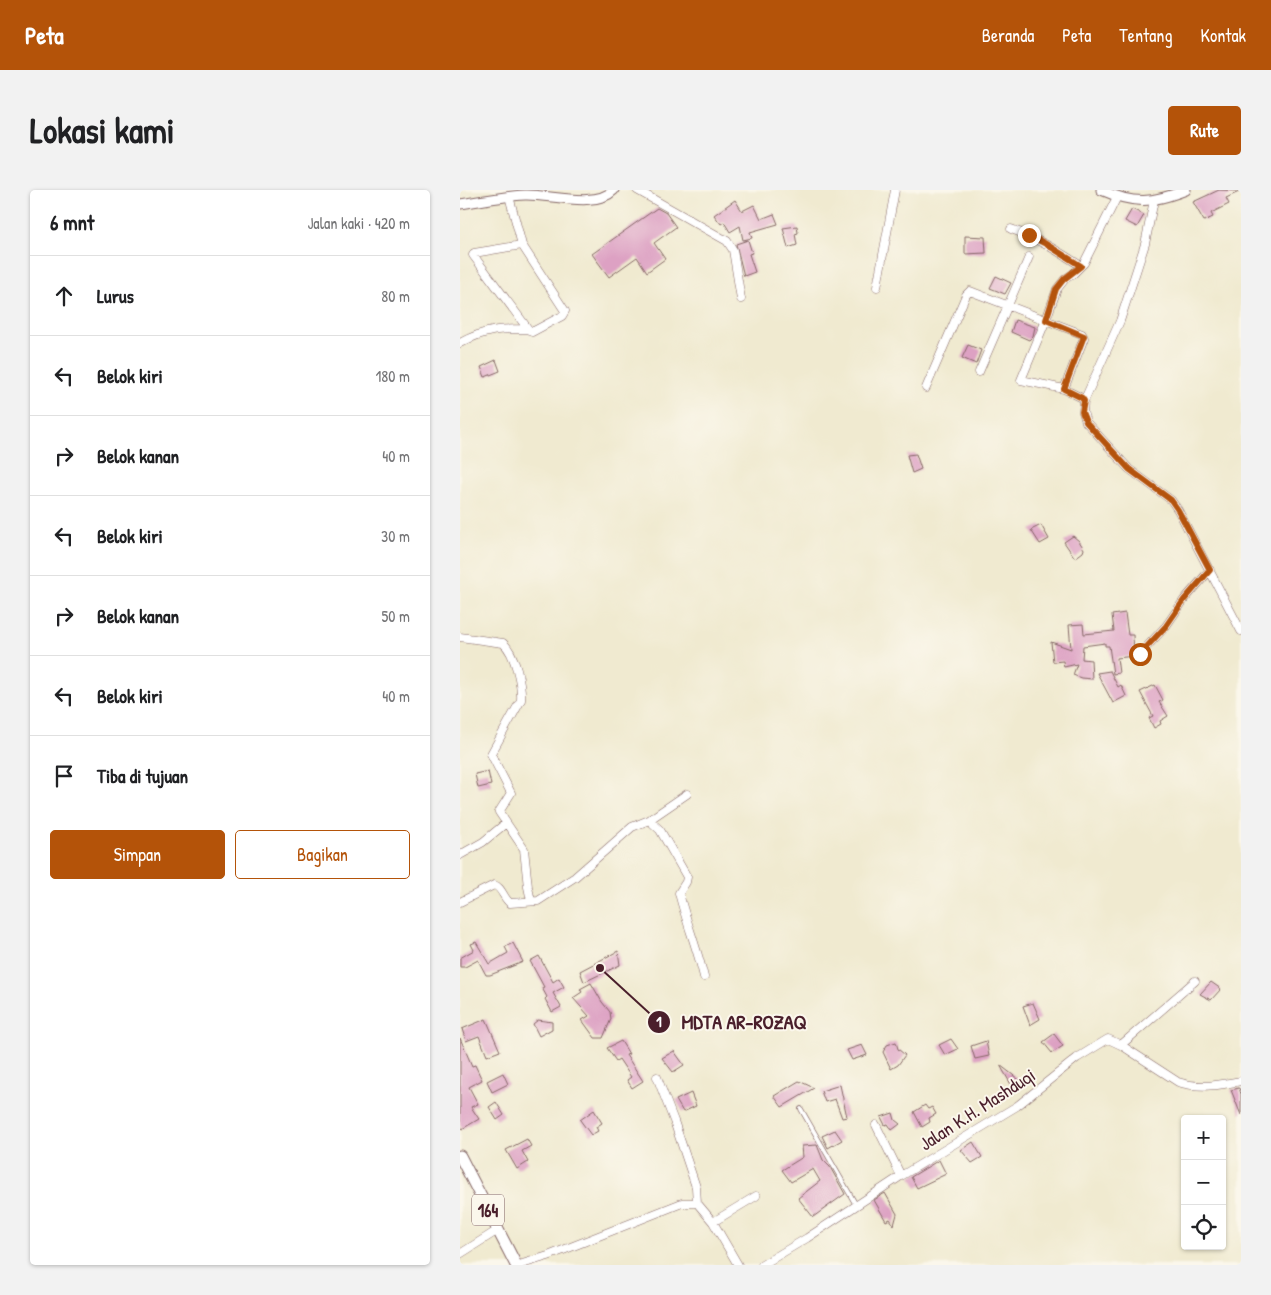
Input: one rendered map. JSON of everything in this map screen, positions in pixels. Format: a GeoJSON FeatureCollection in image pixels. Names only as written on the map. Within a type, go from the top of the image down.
{"type":"FeatureCollection","features":[{"type":"Feature","properties":{"kind":"main road","name":"164"},"geometry":{"type":"LineString","coordinates":[[460,1156],[518,1265]]}},
{"type":"Feature","properties":{"kind":"street"},"geometry":{"type":"LineString","coordinates":[[460,204],[527,195],[594,199],[609,196],[614,190]]}},
{"type":"Feature","properties":{"kind":"street"},"geometry":{"type":"LineString","coordinates":[[637,190],[727,241],[733,250],[741,299]]}},
{"type":"Feature","properties":{"kind":"street"},"geometry":{"type":"LineString","coordinates":[[1101,190],[1117,197],[1142,202],[1186,190]]}},
{"type":"Feature","properties":{"kind":"street"},"geometry":{"type":"LineString","coordinates":[[877,287],[894,194]]}},
{"type":"Feature","properties":{"kind":"street"},"geometry":{"type":"LineString","coordinates":[[509,196],[522,245],[565,311],[562,316],[532,332],[473,255],[474,253],[522,245]]}},
{"type":"Feature","properties":{"kind":"street"},"geometry":{"type":"LineString","coordinates":[[1084,401],[1082,398],[1064,389],[1021,380],[1046,320],[1056,289],[1064,279],[1081,267],[1117,197]]}},
{"type":"Feature","properties":{"kind":"street"},"geometry":{"type":"LineString","coordinates":[[1154,200],[1145,244],[1127,298],[1111,342],[1084,401],[1082,412],[1086,422],[1129,469],[1171,500],[1241,631]]}},
{"type":"Feature","properties":{"kind":"street"},"geometry":{"type":"LineString","coordinates":[[1011,229],[1029,235],[1046,244],[1081,267]]}},
{"type":"Feature","properties":{"kind":"street"},"geometry":{"type":"LineString","coordinates":[[979,372],[1029,257]]}},
{"type":"Feature","properties":{"kind":"street"},"geometry":{"type":"LineString","coordinates":[[926,388],[968,292],[972,291],[1084,336],[1064,389]]}},
{"type":"Feature","properties":{"kind":"street"},"geometry":{"type":"LineString","coordinates":[[460,343],[472,336],[498,329],[528,329]]}},
{"type":"Feature","properties":{"kind":"street"},"geometry":{"type":"LineString","coordinates":[[1140,654],[1166,626],[1184,600],[1210,570]]}},
{"type":"Feature","properties":{"kind":"street"},"geometry":{"type":"LineString","coordinates":[[460,637],[506,646],[522,690],[518,707],[491,753],[511,793],[499,812],[524,848],[528,887],[532,901]]}},
{"type":"Feature","properties":{"kind":"street"},"geometry":{"type":"LineString","coordinates":[[460,902],[494,885],[499,887],[510,903],[538,901],[574,877],[632,827],[649,820],[687,794]]}},
{"type":"Feature","properties":{"kind":"street"},"geometry":{"type":"LineString","coordinates":[[649,820],[660,830],[687,878],[679,893],[682,909],[698,951],[704,977]]}},
{"type":"Feature","properties":{"kind":"street"},"geometry":{"type":"LineString","coordinates":[[460,855],[484,842],[506,824]]}},
{"type":"Feature","properties":{"kind":"street"},"geometry":{"type":"LineString","coordinates":[[1195,981],[1121,1045],[1164,1074],[1186,1085],[1209,1087],[1241,1081]]}},
{"type":"Feature","properties":{"kind":"street","name":"Jalan K.H. Mashduqi"},"geometry":{"type":"LineString","coordinates":[[762,1265],[901,1176],[1017,1106],[1096,1045],[1108,1039],[1121,1045]]}},
{"type":"Feature","properties":{"kind":"street"},"geometry":{"type":"LineString","coordinates":[[657,1077],[696,1187],[696,1203],[713,1222],[738,1265]]}},
{"type":"Feature","properties":{"kind":"street"},"geometry":{"type":"LineString","coordinates":[[876,1125],[901,1176]]}},
{"type":"Feature","properties":{"kind":"street"},"geometry":{"type":"LineString","coordinates":[[713,1222],[756,1196]]}},
{"type":"Feature","properties":{"kind":"street"},"geometry":{"type":"LineString","coordinates":[[518,1265],[548,1256],[682,1203],[696,1203]]}},
{"type":"Feature","properties":{"kind":"street"},"geometry":{"type":"LineString","coordinates":[[460,1254],[498,1230]]}},
{"type":"Feature","properties":{"kind":"lane"},"geometry":{"type":"LineString","coordinates":[[801,1109],[856,1205]]}},
{"type":"Feature","properties":{"kind":"building"},"geometry":{"type":"Polygon","coordinates":[[[1219,190],[1241,191],[1226,198],[1229,204],[1211,213],[1213,217],[1204,221],[1193,202],[1219,190]]]}},
{"type":"Feature","properties":{"kind":"building"},"geometry":{"type":"Polygon","coordinates":[[[735,200],[742,211],[754,205],[761,219],[774,214],[778,224],[750,232],[752,238],[743,240],[740,226],[730,232],[724,222],[721,224],[714,215],[735,200]]]}},
{"type":"Feature","properties":{"kind":"building"},"geometry":{"type":"Polygon","coordinates":[[[657,208],[666,213],[676,227],[654,243],[665,259],[647,272],[637,257],[609,277],[592,254],[657,208]]]}},
{"type":"Feature","properties":{"kind":"building"},"geometry":{"type":"Polygon","coordinates":[[[1132,209],[1144,215],[1137,227],[1125,221],[1132,209]]]}},
{"type":"Feature","properties":{"kind":"building"},"geometry":{"type":"Polygon","coordinates":[[[797,226],[798,233],[795,234],[797,245],[788,248],[783,228],[797,226]]]}},
{"type":"Feature","properties":{"kind":"building"},"geometry":{"type":"Polygon","coordinates":[[[965,236],[985,237],[986,253],[965,254],[965,236]]]}},
{"type":"Feature","properties":{"kind":"building"},"geometry":{"type":"Polygon","coordinates":[[[748,240],[752,253],[749,254],[755,272],[744,276],[736,244],[748,240]]]}},
{"type":"Feature","properties":{"kind":"building"},"geometry":{"type":"Polygon","coordinates":[[[996,276],[1011,283],[1005,294],[990,288],[996,276]]]}},
{"type":"Feature","properties":{"kind":"building"},"geometry":{"type":"Polygon","coordinates":[[[1015,320],[1035,327],[1033,336],[1029,340],[1011,332],[1015,320]]]}},
{"type":"Feature","properties":{"kind":"building"},"geometry":{"type":"Polygon","coordinates":[[[968,345],[981,350],[976,364],[962,358],[968,345]]]}},
{"type":"Feature","properties":{"kind":"building"},"geometry":{"type":"Polygon","coordinates":[[[496,360],[500,371],[485,377],[481,367],[496,360]]]}},
{"type":"Feature","properties":{"kind":"building"},"geometry":{"type":"Polygon","coordinates":[[[916,454],[921,469],[912,473],[907,455],[916,454]]]}},
{"type":"Feature","properties":{"kind":"building"},"geometry":{"type":"Polygon","coordinates":[[[1041,525],[1049,539],[1040,544],[1031,530],[1041,525]]]}},
{"type":"Feature","properties":{"kind":"building"},"geometry":{"type":"Polygon","coordinates":[[[1073,536],[1084,549],[1075,558],[1064,542],[1073,536]]]}},
{"type":"Feature","properties":{"kind":"building"},"geometry":{"type":"Polygon","coordinates":[[[1125,613],[1128,635],[1133,635],[1134,656],[1117,658],[1119,673],[1113,674],[1109,646],[1105,646],[1105,643],[1083,646],[1082,659],[1091,660],[1092,679],[1073,675],[1077,664],[1064,667],[1063,661],[1053,662],[1051,642],[1071,649],[1069,625],[1083,624],[1084,634],[1114,631],[1112,615],[1125,613]]]}},
{"type":"Feature","properties":{"kind":"building"},"geometry":{"type":"Polygon","coordinates":[[[1110,671],[1118,687],[1121,685],[1126,696],[1113,703],[1097,673],[1110,671]]]}},
{"type":"Feature","properties":{"kind":"building"},"geometry":{"type":"Polygon","coordinates":[[[1155,685],[1163,700],[1159,702],[1168,716],[1160,721],[1161,724],[1154,728],[1149,718],[1153,716],[1140,692],[1155,685]]]}},
{"type":"Feature","properties":{"kind":"building"},"geometry":{"type":"Polygon","coordinates":[[[488,771],[491,785],[478,788],[475,774],[488,771]]]}},
{"type":"Feature","properties":{"kind":"building"},"geometry":{"type":"Polygon","coordinates":[[[476,942],[489,964],[508,953],[505,947],[513,943],[523,962],[490,975],[486,975],[478,960],[465,967],[460,967],[460,958],[474,950],[471,944],[476,942]]]}},
{"type":"Feature","properties":{"kind":"building"},"geometry":{"type":"Polygon","coordinates":[[[618,951],[620,965],[584,982],[580,971],[618,951]]]}},
{"type":"Feature","properties":{"kind":"building"},"geometry":{"type":"Polygon","coordinates":[[[539,956],[553,982],[559,978],[564,987],[553,993],[561,1007],[552,1012],[545,999],[547,997],[542,988],[544,987],[530,961],[539,956]]]}},
{"type":"Feature","properties":{"kind":"building"},"geometry":{"type":"Polygon","coordinates":[[[1211,982],[1221,989],[1211,1000],[1200,994],[1211,982]]]}},
{"type":"Feature","properties":{"kind":"building"},"geometry":{"type":"Polygon","coordinates":[[[591,983],[610,1012],[611,1019],[603,1038],[595,1038],[582,1020],[589,1016],[573,998],[582,992],[580,989],[591,983]]]}},
{"type":"Feature","properties":{"kind":"building"},"geometry":{"type":"Polygon","coordinates":[[[1033,1003],[1040,1019],[1030,1025],[1023,1006],[1033,1003]]]}},
{"type":"Feature","properties":{"kind":"building"},"geometry":{"type":"Polygon","coordinates":[[[486,1019],[500,1051],[487,1056],[479,1036],[466,1041],[462,1029],[486,1019]]]}},
{"type":"Feature","properties":{"kind":"building"},"geometry":{"type":"Polygon","coordinates":[[[538,1020],[552,1022],[552,1029],[539,1036],[533,1024],[538,1020]]]}},
{"type":"Feature","properties":{"kind":"building"},"geometry":{"type":"Polygon","coordinates":[[[1054,1034],[1063,1046],[1052,1053],[1043,1042],[1054,1034]]]}},
{"type":"Feature","properties":{"kind":"building"},"geometry":{"type":"Polygon","coordinates":[[[460,1038],[472,1066],[475,1065],[482,1080],[469,1087],[478,1104],[471,1107],[479,1119],[462,1129],[460,1125],[460,1038]]]}},
{"type":"Feature","properties":{"kind":"building"},"geometry":{"type":"Polygon","coordinates":[[[951,1039],[958,1049],[945,1055],[939,1045],[951,1039]]]}},
{"type":"Feature","properties":{"kind":"building"},"geometry":{"type":"Polygon","coordinates":[[[621,1041],[629,1054],[626,1055],[643,1081],[632,1088],[627,1080],[631,1077],[619,1059],[616,1061],[607,1048],[621,1041]]]}},
{"type":"Feature","properties":{"kind":"building"},"geometry":{"type":"Polygon","coordinates":[[[986,1041],[989,1056],[975,1059],[971,1046],[986,1041]]]}},
{"type":"Feature","properties":{"kind":"building"},"geometry":{"type":"Polygon","coordinates":[[[896,1042],[898,1049],[905,1055],[898,1065],[891,1069],[883,1052],[887,1045],[896,1042]]]}},
{"type":"Feature","properties":{"kind":"building"},"geometry":{"type":"Polygon","coordinates":[[[862,1045],[867,1055],[852,1060],[847,1050],[862,1045]]]}},
{"type":"Feature","properties":{"kind":"building"},"geometry":{"type":"Polygon","coordinates":[[[674,1051],[684,1065],[673,1072],[662,1058],[674,1051]]]}},
{"type":"Feature","properties":{"kind":"building"},"geometry":{"type":"Polygon","coordinates":[[[1000,1065],[1022,1082],[1013,1088],[1000,1065]]]}},
{"type":"Feature","properties":{"kind":"building"},"geometry":{"type":"Polygon","coordinates":[[[503,1073],[508,1084],[492,1092],[487,1081],[503,1073]]]}},
{"type":"Feature","properties":{"kind":"building"},"geometry":{"type":"Polygon","coordinates":[[[799,1081],[814,1088],[782,1107],[774,1096],[799,1081]]]}},
{"type":"Feature","properties":{"kind":"building"},"geometry":{"type":"Polygon","coordinates":[[[840,1085],[847,1117],[842,1118],[835,1099],[825,1102],[821,1091],[840,1085]]]}},
{"type":"Feature","properties":{"kind":"building"},"geometry":{"type":"Polygon","coordinates":[[[1239,1088],[1241,1094],[1241,1115],[1231,1090],[1239,1088]]]}},
{"type":"Feature","properties":{"kind":"building"},"geometry":{"type":"Polygon","coordinates":[[[691,1093],[696,1106],[683,1112],[676,1100],[691,1093]]]}},
{"type":"Feature","properties":{"kind":"building"},"geometry":{"type":"Polygon","coordinates":[[[496,1102],[504,1115],[497,1120],[489,1107],[496,1102]]]}},
{"type":"Feature","properties":{"kind":"building"},"geometry":{"type":"Polygon","coordinates":[[[925,1105],[928,1109],[932,1107],[936,1114],[929,1118],[930,1122],[922,1127],[914,1112],[925,1105]]]}},
{"type":"Feature","properties":{"kind":"building"},"geometry":{"type":"Polygon","coordinates":[[[594,1110],[602,1123],[596,1127],[598,1131],[591,1135],[580,1120],[594,1110]]]}},
{"type":"Feature","properties":{"kind":"building"},"geometry":{"type":"Polygon","coordinates":[[[893,1113],[895,1120],[900,1124],[892,1130],[888,1124],[885,1125],[881,1117],[893,1113]]]}},
{"type":"Feature","properties":{"kind":"building"},"geometry":{"type":"Polygon","coordinates":[[[835,1130],[842,1140],[828,1148],[822,1136],[835,1130]]]}},
{"type":"Feature","properties":{"kind":"building"},"geometry":{"type":"Polygon","coordinates":[[[527,1139],[531,1146],[522,1151],[528,1162],[517,1169],[506,1150],[527,1139]]]}},
{"type":"Feature","properties":{"kind":"building"},"geometry":{"type":"Polygon","coordinates":[[[973,1142],[982,1157],[972,1163],[961,1150],[973,1142]]]}},
{"type":"Feature","properties":{"kind":"building"},"geometry":{"type":"Polygon","coordinates":[[[817,1145],[823,1160],[830,1167],[845,1194],[813,1217],[798,1198],[820,1181],[813,1169],[791,1182],[782,1170],[803,1157],[802,1146],[817,1145]]]}},
{"type":"Feature","properties":{"kind":"building"},"geometry":{"type":"Polygon","coordinates":[[[939,1160],[946,1174],[917,1188],[911,1177],[939,1160]]]}},
{"type":"Feature","properties":{"kind":"building"},"geometry":{"type":"Polygon","coordinates":[[[885,1193],[897,1214],[894,1225],[890,1219],[886,1221],[874,1200],[885,1193]]]}},
{"type":"Feature","properties":{"kind":"place","name":"MDTA AR-ROZAQ"},"geometry":{"type":"Point","coordinates":[600,968]}},
{"type":"Feature","properties":{"kind":"route"},"geometry":{"type":"LineString","coordinates":[[1029,235],[1081,266],[1064,279],[1056,289],[1046,320],[1084,336],[1064,389],[1082,398],[1084,401],[1082,412],[1086,422],[1129,469],[1171,500],[1210,570],[1195,585],[1166,626],[1140,654]]}}]}
